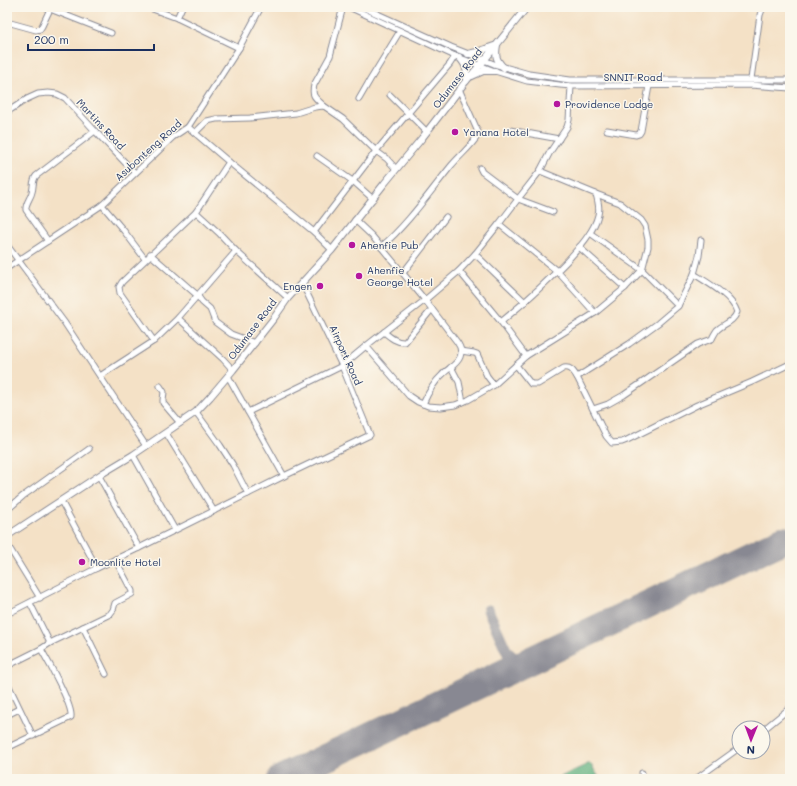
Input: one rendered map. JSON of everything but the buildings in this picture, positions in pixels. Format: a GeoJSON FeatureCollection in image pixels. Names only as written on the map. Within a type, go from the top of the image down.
{"type":"FeatureCollection","features":[{"type":"Feature","properties":{"kind":"main road","name":"Odumase Road"},"geometry":{"type":"LineString","coordinates":[[7,536],[133,455],[196,412],[255,343],[288,298],[332,250],[427,132],[459,89],[527,7]]}},
{"type":"Feature","properties":{"kind":"main road"},"geometry":{"type":"LineString","coordinates":[[468,54],[478,52],[496,44],[496,57],[504,68]]}},
{"type":"Feature","properties":{"kind":"main road"},"geometry":{"type":"LineString","coordinates":[[457,56],[466,66],[466,81],[482,72],[495,71]]}},
{"type":"Feature","properties":{"kind":"street"},"geometry":{"type":"LineString","coordinates":[[146,7],[177,18],[239,48]]}},
{"type":"Feature","properties":{"kind":"street"},"geometry":{"type":"LineString","coordinates":[[177,18],[182,7]]}},
{"type":"Feature","properties":{"kind":"street","name":"Asubonteng Road"},"geometry":{"type":"LineString","coordinates":[[7,268],[102,205],[173,137],[188,127],[239,48],[261,7]]}},
{"type":"Feature","properties":{"kind":"street"},"geometry":{"type":"LineString","coordinates":[[343,7],[330,56],[314,85],[313,94],[314,97],[324,106],[343,119],[396,169]]}},
{"type":"Feature","properties":{"kind":"street"},"geometry":{"type":"LineString","coordinates":[[349,7],[457,56],[482,63]]}},
{"type":"Feature","properties":{"kind":"street"},"geometry":{"type":"LineString","coordinates":[[362,7],[468,54],[482,63]]}},
{"type":"Feature","properties":{"kind":"street"},"geometry":{"type":"LineString","coordinates":[[7,22],[36,30],[40,29],[50,8],[111,33]]}},
{"type":"Feature","properties":{"kind":"street"},"geometry":{"type":"LineString","coordinates":[[752,79],[760,15],[759,8]]}},
{"type":"Feature","properties":{"kind":"street"},"geometry":{"type":"LineString","coordinates":[[359,99],[400,31]]}},
{"type":"Feature","properties":{"kind":"street"},"geometry":{"type":"LineString","coordinates":[[314,232],[354,182],[376,151],[457,56]]}},
{"type":"Feature","properties":{"kind":"street","name":"SNNIT Road"},"geometry":{"type":"LineString","coordinates":[[482,63],[529,74],[570,80],[790,80]]}},
{"type":"Feature","properties":{"kind":"street","name":"SNNIT Road"},"geometry":{"type":"LineString","coordinates":[[482,63],[495,71],[527,81],[571,86],[751,85],[790,88]]}},
{"type":"Feature","properties":{"kind":"street"},"geometry":{"type":"LineString","coordinates":[[670,80],[670,86]]}},
{"type":"Feature","properties":{"kind":"street"},"geometry":{"type":"LineString","coordinates":[[681,80],[681,86]]}},
{"type":"Feature","properties":{"kind":"street"},"geometry":{"type":"LineString","coordinates":[[248,412],[342,366],[459,271],[475,254],[540,171],[550,152],[564,133],[569,120],[571,86]]}},
{"type":"Feature","properties":{"kind":"street"},"geometry":{"type":"LineString","coordinates":[[607,130],[636,135],[639,134],[641,131],[649,86]]}},
{"type":"Feature","properties":{"kind":"street"},"geometry":{"type":"LineString","coordinates":[[381,247],[391,238],[478,135],[459,89]]}},
{"type":"Feature","properties":{"kind":"street","name":"Martins Road"},"geometry":{"type":"LineString","coordinates":[[7,112],[38,94],[57,94],[65,98],[135,173]]}},
{"type":"Feature","properties":{"kind":"street"},"geometry":{"type":"LineString","coordinates":[[390,95],[427,132]]}},
{"type":"Feature","properties":{"kind":"street"},"geometry":{"type":"LineString","coordinates":[[195,133],[207,121],[216,119],[250,118],[296,113],[315,107],[324,106]]}},
{"type":"Feature","properties":{"kind":"street"},"geometry":{"type":"LineString","coordinates":[[188,127],[314,232],[332,250]]}},
{"type":"Feature","properties":{"kind":"street"},"geometry":{"type":"LineString","coordinates":[[510,130],[559,139]]}},
{"type":"Feature","properties":{"kind":"street"},"geometry":{"type":"LineString","coordinates":[[48,241],[26,210],[26,206],[32,192],[34,179],[95,131]]}},
{"type":"Feature","properties":{"kind":"street"},"geometry":{"type":"LineString","coordinates":[[317,156],[354,182],[373,199]]}},
{"type":"Feature","properties":{"kind":"street"},"geometry":{"type":"LineString","coordinates":[[154,341],[120,293],[119,287],[122,282],[150,254],[196,212],[229,162]]}},
{"type":"Feature","properties":{"kind":"street"},"geometry":{"type":"LineString","coordinates":[[480,168],[482,172],[518,199],[553,212]]}},
{"type":"Feature","properties":{"kind":"street"},"geometry":{"type":"LineString","coordinates":[[366,346],[410,396],[418,402],[428,406],[441,407],[455,405],[468,400],[494,385],[526,356],[595,313],[625,288],[642,270],[648,247],[645,226],[641,220],[620,203],[540,171]]}},
{"type":"Feature","properties":{"kind":"street"},"geometry":{"type":"LineString","coordinates":[[501,322],[525,302],[557,271],[590,233],[599,212],[596,194]]}},
{"type":"Feature","properties":{"kind":"street"},"geometry":{"type":"LineString","coordinates":[[102,205],[145,259]]}},
{"type":"Feature","properties":{"kind":"street"},"geometry":{"type":"LineString","coordinates":[[196,212],[288,298]]}},
{"type":"Feature","properties":{"kind":"street"},"geometry":{"type":"LineString","coordinates":[[403,273],[446,217]]}},
{"type":"Feature","properties":{"kind":"street"},"geometry":{"type":"LineString","coordinates":[[355,220],[366,229],[403,273],[460,346],[460,357],[457,362],[442,374],[433,384],[423,404]]}},
{"type":"Feature","properties":{"kind":"street"},"geometry":{"type":"LineString","coordinates":[[499,224],[557,271],[595,313]]}},
{"type":"Feature","properties":{"kind":"street"},"geometry":{"type":"LineString","coordinates":[[590,233],[642,270],[678,306]]}},
{"type":"Feature","properties":{"kind":"street"},"geometry":{"type":"LineString","coordinates":[[577,377],[629,344],[678,306],[694,274],[699,256],[701,240]]}},
{"type":"Feature","properties":{"kind":"street"},"geometry":{"type":"LineString","coordinates":[[7,245],[64,322],[146,446]]}},
{"type":"Feature","properties":{"kind":"street"},"geometry":{"type":"LineString","coordinates":[[579,247],[625,288]]}},
{"type":"Feature","properties":{"kind":"street"},"geometry":{"type":"LineString","coordinates":[[100,376],[154,341],[178,318],[236,251]]}},
{"type":"Feature","properties":{"kind":"street"},"geometry":{"type":"LineString","coordinates":[[150,254],[197,295],[210,309],[215,322],[230,334],[255,343]]}},
{"type":"Feature","properties":{"kind":"street"},"geometry":{"type":"LineString","coordinates":[[475,254],[525,302]]}},
{"type":"Feature","properties":{"kind":"street"},"geometry":{"type":"LineString","coordinates":[[459,271],[501,322],[526,356]]}},
{"type":"Feature","properties":{"kind":"street"},"geometry":{"type":"LineString","coordinates":[[593,409],[608,404],[624,395],[698,344],[712,339],[718,329],[734,318],[737,312],[734,306],[722,293],[694,274]]}},
{"type":"Feature","properties":{"kind":"street","name":"Airport Road"},"geometry":{"type":"LineString","coordinates":[[284,476],[370,435],[342,366],[302,283]]}},
{"type":"Feature","properties":{"kind":"street"},"geometry":{"type":"LineString","coordinates":[[384,332],[393,339],[400,342],[405,342],[432,309]]}},
{"type":"Feature","properties":{"kind":"street"},"geometry":{"type":"LineString","coordinates":[[178,318],[233,370]]}},
{"type":"Feature","properties":{"kind":"street"},"geometry":{"type":"LineString","coordinates":[[461,351],[477,354],[487,376],[494,385]]}},
{"type":"Feature","properties":{"kind":"street"},"geometry":{"type":"LineString","coordinates":[[516,365],[531,384],[538,384],[564,368],[571,369],[577,377],[606,436],[612,443],[622,442],[697,405],[790,364]]}},
{"type":"Feature","properties":{"kind":"street"},"geometry":{"type":"LineString","coordinates":[[451,367],[459,382],[463,402]]}},
{"type":"Feature","properties":{"kind":"street"},"geometry":{"type":"LineString","coordinates":[[7,614],[284,476],[228,376]]}},
{"type":"Feature","properties":{"kind":"street"},"geometry":{"type":"LineString","coordinates":[[160,386],[164,392],[164,403],[180,423]]}},
{"type":"Feature","properties":{"kind":"street"},"geometry":{"type":"LineString","coordinates":[[196,412],[220,445],[248,494]]}},
{"type":"Feature","properties":{"kind":"street"},"geometry":{"type":"LineString","coordinates":[[166,433],[214,511]]}},
{"type":"Feature","properties":{"kind":"street"},"geometry":{"type":"LineString","coordinates":[[7,510],[23,496],[89,449]]}},
{"type":"Feature","properties":{"kind":"street"},"geometry":{"type":"LineString","coordinates":[[133,455],[175,530]]}},
{"type":"Feature","properties":{"kind":"street"},"geometry":{"type":"LineString","coordinates":[[99,476],[139,548]]}},
{"type":"Feature","properties":{"kind":"street"},"geometry":{"type":"LineString","coordinates":[[61,501],[98,568]]}},
{"type":"Feature","properties":{"kind":"street"},"geometry":{"type":"LineString","coordinates":[[7,544],[40,598]]}},
{"type":"Feature","properties":{"kind":"street"},"geometry":{"type":"LineString","coordinates":[[7,666],[110,614],[115,603],[132,594],[132,591],[115,560]]}},
{"type":"Feature","properties":{"kind":"street"},"geometry":{"type":"LineString","coordinates":[[30,603],[50,643]]}},
{"type":"Feature","properties":{"kind":"street"},"geometry":{"type":"LineString","coordinates":[[83,627],[106,674]]}},
{"type":"Feature","properties":{"kind":"street"},"geometry":{"type":"LineString","coordinates":[[7,748],[65,720],[72,714],[41,649]]}},
{"type":"Feature","properties":{"kind":"street"},"geometry":{"type":"LineString","coordinates":[[7,682],[33,736]]}},
{"type":"Feature","properties":{"kind":"street"},"geometry":{"type":"LineString","coordinates":[[771,723],[790,708]]}},
{"type":"Feature","properties":{"kind":"street"},"geometry":{"type":"LineString","coordinates":[[7,715],[19,709]]}},
{"type":"Feature","properties":{"kind":"street"},"geometry":{"type":"LineString","coordinates":[[696,779],[731,754]]}},
{"type":"Feature","properties":{"kind":"green space"},"geometry":{"type":"Polygon","coordinates":[[[590,763],[600,779],[556,779],[590,763]]]}},
{"type":"Feature","properties":{"kind":"taxiway"},"geometry":{"type":"LineString","coordinates":[[488,610],[509,656],[506,666],[499,675]]}},
{"type":"Feature","properties":{"kind":"taxiway"},"geometry":{"type":"LineString","coordinates":[[507,651],[518,658],[532,659]]}},
{"type":"Feature","properties":{"kind":"runway"},"geometry":{"type":"LineString","coordinates":[[281,779],[783,540]]}},
{"type":"Feature","properties":{"kind":"place","name":"Providence Lodge"},"geometry":{"type":"Point","coordinates":[557,104]}},
{"type":"Feature","properties":{"kind":"place","name":"Yanana Hotel"},"geometry":{"type":"Point","coordinates":[455,132]}},
{"type":"Feature","properties":{"kind":"place","name":"Ahenfie Pub"},"geometry":{"type":"Point","coordinates":[352,245]}},
{"type":"Feature","properties":{"kind":"place","name":"Ahenfie George Hotel"},"geometry":{"type":"Point","coordinates":[359,276]}},
{"type":"Feature","properties":{"kind":"place","name":"Engen"},"geometry":{"type":"Point","coordinates":[320,286]}},
{"type":"Feature","properties":{"kind":"place","name":"Moonlite Hotel"},"geometry":{"type":"Point","coordinates":[82,562]}}]}
